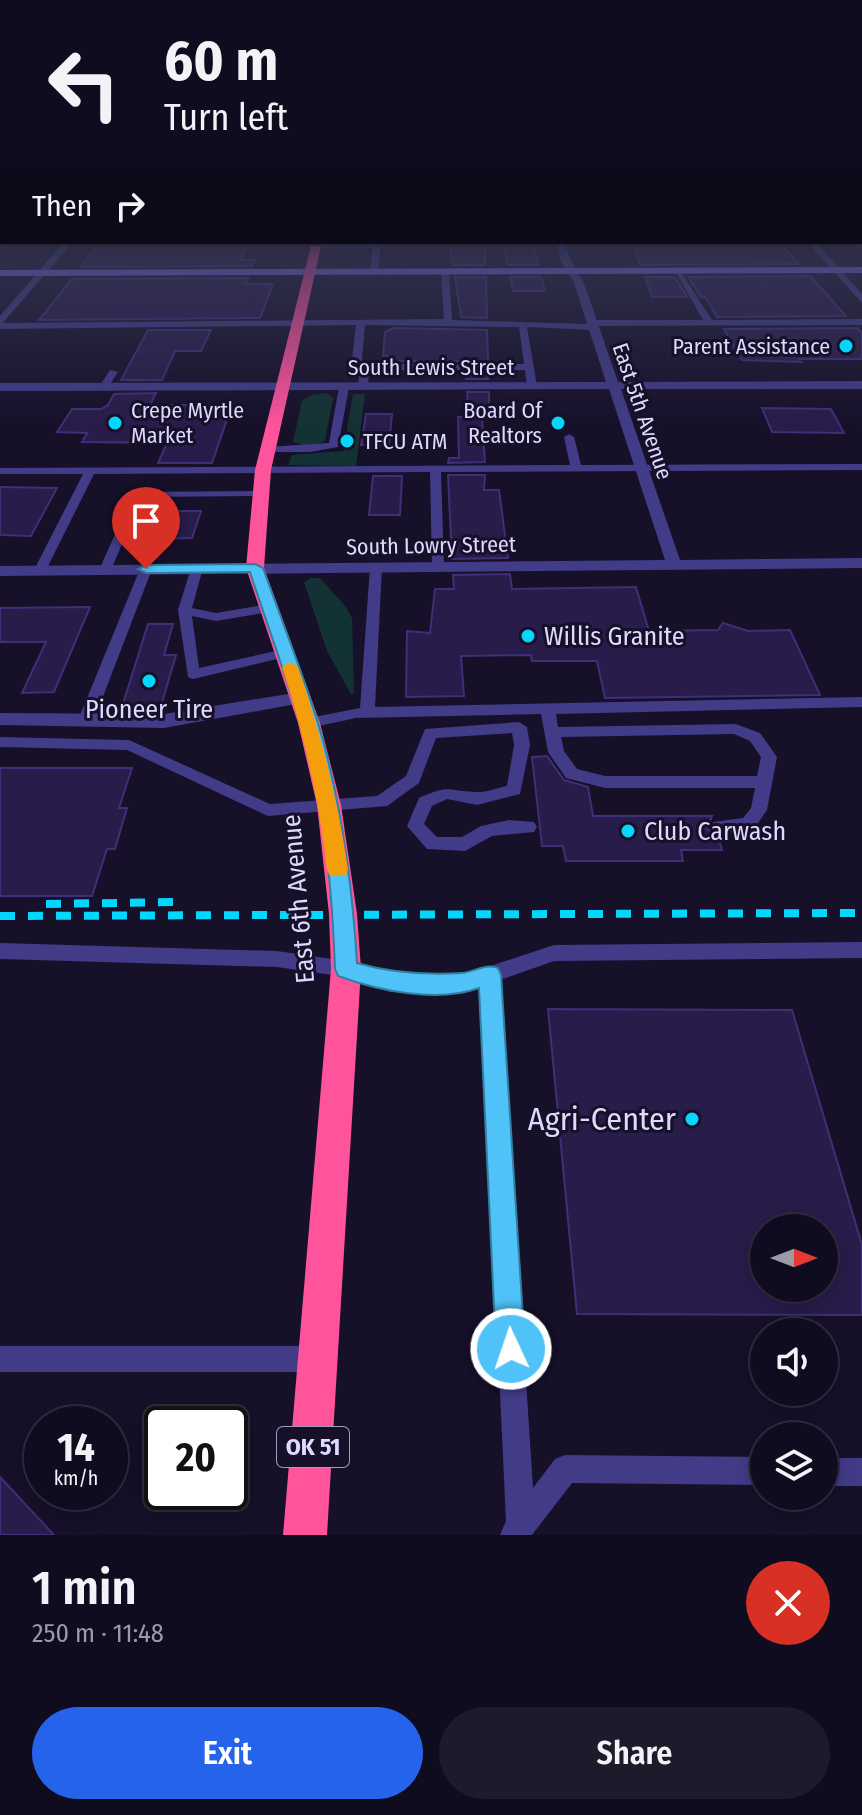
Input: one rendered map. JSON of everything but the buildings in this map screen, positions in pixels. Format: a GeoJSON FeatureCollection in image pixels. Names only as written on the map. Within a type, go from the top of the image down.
{"type":"FeatureCollection","features":[{"type":"Feature","properties":{"kind":"highway","name":"East 6th Avenue"},"geometry":{"type":"LineString","coordinates":[[305,1535],[346,969],[343,914],[329,805],[305,710],[255,568],[263,472],[306,285]]}},
{"type":"Feature","properties":{"kind":"street"},"geometry":{"type":"LineString","coordinates":[[0,325],[34,285]]}},
{"type":"Feature","properties":{"kind":"street","name":"East 5th Avenue"},"geometry":{"type":"LineString","coordinates":[[577,285],[674,565]]}},
{"type":"Feature","properties":{"kind":"street"},"geometry":{"type":"LineString","coordinates":[[849,285],[862,300]]}},
{"type":"Feature","properties":{"kind":"street","name":"South Lewis Street"},"geometry":{"type":"LineString","coordinates":[[0,387],[862,385]]}},
{"type":"Feature","properties":{"kind":"street","name":"South Lowry Street"},"geometry":{"type":"LineString","coordinates":[[0,571],[862,563]]}},
{"type":"Feature","properties":{"kind":"street"},"geometry":{"type":"LineString","coordinates":[[0,719],[164,721],[305,710]]}},
{"type":"Feature","properties":{"kind":"lane"},"geometry":{"type":"LineString","coordinates":[[446,285],[448,322]]}},
{"type":"Feature","properties":{"kind":"lane"},"geometry":{"type":"LineString","coordinates":[[687,285],[709,323]]}},
{"type":"Feature","properties":{"kind":"lane"},"geometry":{"type":"LineString","coordinates":[[0,325],[448,322],[523,327],[862,322]]}},
{"type":"Feature","properties":{"kind":"lane"},"geometry":{"type":"LineString","coordinates":[[361,323],[357,360],[365,367],[466,367]]}},
{"type":"Feature","properties":{"kind":"lane"},"geometry":{"type":"LineString","coordinates":[[523,327],[532,386]]}},
{"type":"Feature","properties":{"kind":"lane"},"geometry":{"type":"LineString","coordinates":[[363,387],[365,367]]}},
{"type":"Feature","properties":{"kind":"lane"},"geometry":{"type":"LineString","coordinates":[[488,367],[529,367]]}},
{"type":"Feature","properties":{"kind":"lane"},"geometry":{"type":"LineString","coordinates":[[104,387],[113,372]]}},
{"type":"Feature","properties":{"kind":"lane"},"geometry":{"type":"LineString","coordinates":[[105,570],[138,494],[263,472],[310,449],[334,445],[344,387]]}},
{"type":"Feature","properties":{"kind":"lane"},"geometry":{"type":"LineString","coordinates":[[569,437],[576,468]]}},
{"type":"Feature","properties":{"kind":"lane"},"geometry":{"type":"LineString","coordinates":[[0,471],[862,467]]}},
{"type":"Feature","properties":{"kind":"lane"},"geometry":{"type":"LineString","coordinates":[[435,468],[438,567]]}},
{"type":"Feature","properties":{"kind":"lane"},"geometry":{"type":"LineString","coordinates":[[40,570],[90,471]]}},
{"type":"Feature","properties":{"kind":"lane"},"geometry":{"type":"LineString","coordinates":[[367,712],[376,567]]}},
{"type":"Feature","properties":{"kind":"lane"},"geometry":{"type":"LineString","coordinates":[[197,568],[185,610],[193,674],[285,653]]}},
{"type":"Feature","properties":{"kind":"lane"},"geometry":{"type":"LineString","coordinates":[[86,720],[146,569]]}},
{"type":"Feature","properties":{"kind":"lane"},"geometry":{"type":"LineString","coordinates":[[185,610],[216,617],[269,608]]}},
{"type":"Feature","properties":{"kind":"lane"},"geometry":{"type":"LineString","coordinates":[[305,710],[367,712],[862,702]]}},
{"type":"Feature","properties":{"kind":"lane"},"geometry":{"type":"LineString","coordinates":[[712,704],[720,729]]}},
{"type":"Feature","properties":{"kind":"lane"},"geometry":{"type":"LineString","coordinates":[[547,708],[556,752],[572,774],[605,782],[763,782]]}},
{"type":"Feature","properties":{"kind":"lane"},"geometry":{"type":"LineString","coordinates":[[0,742],[129,745],[268,810],[381,802],[413,779],[430,733],[519,727],[522,745],[514,790],[477,799],[446,793],[425,802],[415,826],[433,844],[465,844],[487,831],[509,826],[528,827]]}},
{"type":"Feature","properties":{"kind":"lane"},"geometry":{"type":"LineString","coordinates":[[551,732],[736,729],[755,737],[769,757],[759,810],[748,824],[719,827]]}},
{"type":"Feature","properties":{"kind":"lane"},"geometry":{"type":"LineString","coordinates":[[0,951],[277,959],[346,969],[390,983],[466,983],[554,953],[862,950]]}},
{"type":"Feature","properties":{"kind":"lane"},"geometry":{"type":"LineString","coordinates":[[490,975],[518,1531]]}},
{"type":"Feature","properties":{"kind":"lane"},"geometry":{"type":"LineString","coordinates":[[0,1359],[320,1359]]}},
{"type":"Feature","properties":{"kind":"lane"},"geometry":{"type":"LineString","coordinates":[[518,1531],[565,1469],[750,1471]]}},
{"type":"Feature","properties":{"kind":"lane"},"geometry":{"type":"LineString","coordinates":[[838,1472],[862,1472]]}},
{"type":"Feature","properties":{"kind":"green space"},"geometry":{"type":"Polygon","coordinates":[[[327,393],[333,398],[325,441],[309,446],[293,442],[302,400],[327,393]]]}},
{"type":"Feature","properties":{"kind":"green space"},"geometry":{"type":"Polygon","coordinates":[[[353,394],[365,394],[356,466],[288,465],[292,455],[343,451],[353,394]]]}},
{"type":"Feature","properties":{"kind":"green space"},"geometry":{"type":"Polygon","coordinates":[[[320,578],[352,618],[354,693],[351,694],[327,651],[304,582],[320,578]]]}},
{"type":"Feature","properties":{"kind":"railway"},"geometry":{"type":"LineString","coordinates":[[46,904],[178,902]]}},
{"type":"Feature","properties":{"kind":"railway"},"geometry":{"type":"LineString","coordinates":[[0,916],[862,913]]}},
{"type":"Feature","properties":{"kind":"slow traffic"},"geometry":{"type":"LineString","coordinates":[[290,667],[309,723],[329,805],[337,870]]}},
{"type":"Feature","properties":{"kind":"place","name":"Parent Assistance"},"geometry":{"type":"Point","coordinates":[846,346]}},
{"type":"Feature","properties":{"kind":"place","name":"Crepe Myrtle Market"},"geometry":{"type":"Point","coordinates":[115,423]}},
{"type":"Feature","properties":{"kind":"place","name":"Board Of Realtors"},"geometry":{"type":"Point","coordinates":[558,423]}},
{"type":"Feature","properties":{"kind":"place","name":"TFCU ATM"},"geometry":{"type":"Point","coordinates":[347,441]}},
{"type":"Feature","properties":{"kind":"place","name":"Willis Granite"},"geometry":{"type":"Point","coordinates":[528,636]}},
{"type":"Feature","properties":{"kind":"place","name":"Pioneer Tire"},"geometry":{"type":"Point","coordinates":[149,681]}},
{"type":"Feature","properties":{"kind":"place","name":"Club Carwash"},"geometry":{"type":"Point","coordinates":[628,831]}},
{"type":"Feature","properties":{"kind":"place","name":"Agri-Center"},"geometry":{"type":"Point","coordinates":[692,1119]}},
{"type":"Feature","properties":{"kind":"route"},"geometry":{"type":"LineString","coordinates":[[146,569],[255,568],[309,723],[329,805],[343,914],[346,969],[390,983],[466,983],[490,975],[511,1349]]}}]}
